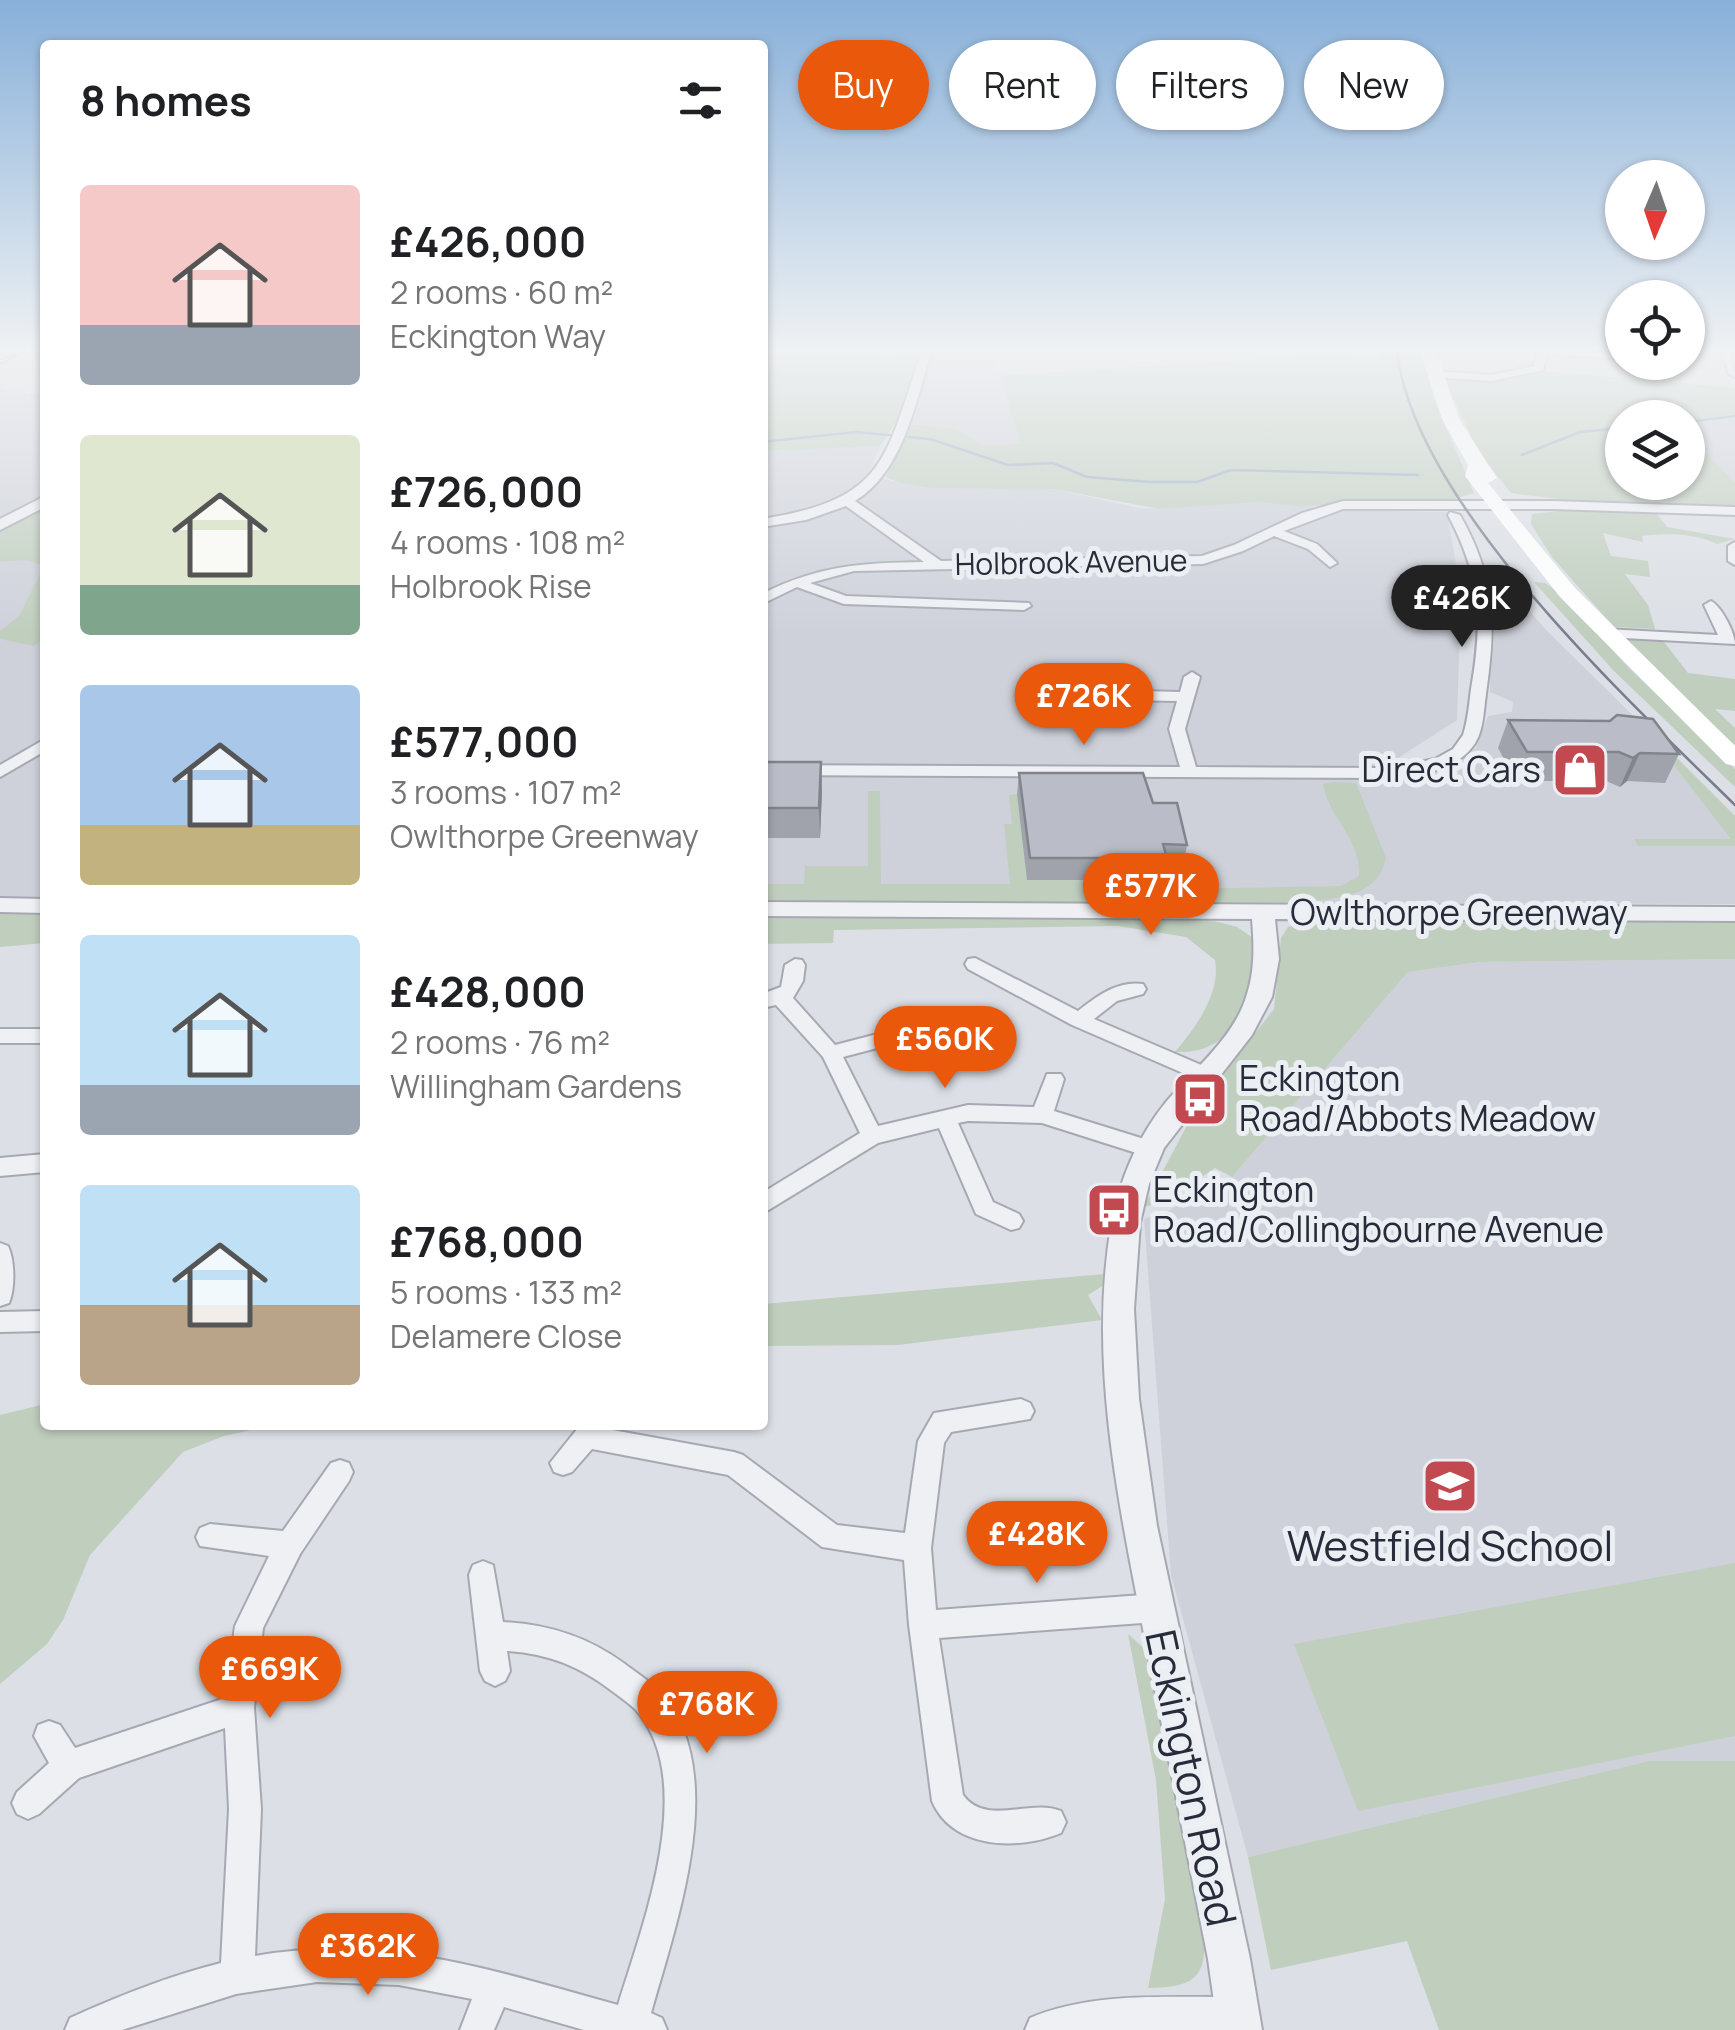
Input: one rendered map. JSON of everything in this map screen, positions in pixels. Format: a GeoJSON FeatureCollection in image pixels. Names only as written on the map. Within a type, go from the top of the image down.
{"type":"FeatureCollection","features":[{"type":"Feature","properties":{"kind":"main road"},"geometry":{"type":"LineString","coordinates":[[1465,446],[1476,467],[1474,476],[1486,505],[1532,537],[1534,551],[1604,633],[1735,759]]}},
{"type":"Feature","properties":{"kind":"street"},"geometry":{"type":"LineString","coordinates":[[768,522],[848,502],[872,486],[887,466],[894,446]]}},
{"type":"Feature","properties":{"kind":"street"},"geometry":{"type":"LineString","coordinates":[[848,502],[938,565]]}},
{"type":"Feature","properties":{"kind":"street"},"geometry":{"type":"LineString","coordinates":[[0,525],[40,504]]}},
{"type":"Feature","properties":{"kind":"street","name":"Holbrook Avenue"},"geometry":{"type":"LineString","coordinates":[[768,597],[796,582],[854,567],[1185,563],[1221,556],[1312,511],[1343,505],[1735,511]]}},
{"type":"Feature","properties":{"kind":"street"},"geometry":{"type":"LineString","coordinates":[[768,770],[1408,770],[1454,756],[1471,737],[1485,647],[1485,588],[1478,556],[1486,505]]}},
{"type":"Feature","properties":{"kind":"street"},"geometry":{"type":"LineString","coordinates":[[1272,531],[1310,547],[1330,563]]}},
{"type":"Feature","properties":{"kind":"street"},"geometry":{"type":"LineString","coordinates":[[1735,546],[1735,561]]}},
{"type":"Feature","properties":{"kind":"street"},"geometry":{"type":"LineString","coordinates":[[796,582],[844,600],[1024,606]]}},
{"type":"Feature","properties":{"kind":"street"},"geometry":{"type":"LineString","coordinates":[[1712,605],[1731,640]]}},
{"type":"Feature","properties":{"kind":"street"},"geometry":{"type":"LineString","coordinates":[[1604,633],[1731,640]]}},
{"type":"Feature","properties":{"kind":"street"},"geometry":{"type":"LineString","coordinates":[[1189,771],[1177,729],[1192,677]]}},
{"type":"Feature","properties":{"kind":"street"},"geometry":{"type":"LineString","coordinates":[[1066,694],[1184,696]]}},
{"type":"Feature","properties":{"kind":"street"},"geometry":{"type":"LineString","coordinates":[[0,772],[40,747]]}},
{"type":"Feature","properties":{"kind":"street"},"geometry":{"type":"LineString","coordinates":[[0,905],[40,906]]}},
{"type":"Feature","properties":{"kind":"street","name":"Owlthorpe Greenway"},"geometry":{"type":"LineString","coordinates":[[768,910],[1735,914]]}},
{"type":"Feature","properties":{"kind":"street","name":"Eckington Road"},"geometry":{"type":"LineString","coordinates":[[1238,2022],[1128,1456],[1120,1358],[1126,1231],[1136,1182],[1149,1149],[1175,1108],[1244,1032],[1260,1003],[1268,960],[1263,912]]}},
{"type":"Feature","properties":{"kind":"street"},"geometry":{"type":"LineString","coordinates":[[975,964],[1078,1020],[1206,1074]]}},
{"type":"Feature","properties":{"kind":"street"},"geometry":{"type":"LineString","coordinates":[[795,965],[794,985],[772,1000],[830,1053],[872,1136]]}},
{"type":"Feature","properties":{"kind":"street"},"geometry":{"type":"LineString","coordinates":[[1078,1020],[1110,996],[1136,989]]}},
{"type":"Feature","properties":{"kind":"street"},"geometry":{"type":"LineString","coordinates":[[0,1036],[40,1036]]}},
{"type":"Feature","properties":{"kind":"street"},"geometry":{"type":"LineString","coordinates":[[830,1053],[893,1037]]}},
{"type":"Feature","properties":{"kind":"street"},"geometry":{"type":"LineString","coordinates":[[1042,1115],[1054,1079]]}},
{"type":"Feature","properties":{"kind":"street"},"geometry":{"type":"LineString","coordinates":[[768,1194],[872,1136],[944,1118],[994,1112],[1042,1115],[1149,1149]]}},
{"type":"Feature","properties":{"kind":"street"},"geometry":{"type":"LineString","coordinates":[[944,1118],[984,1208],[1011,1220]]}},
{"type":"Feature","properties":{"kind":"street"},"geometry":{"type":"LineString","coordinates":[[3,1173],[40,1165]]}},
{"type":"Feature","properties":{"kind":"street"},"geometry":{"type":"LineString","coordinates":[[0,1253],[0,1296]]}},
{"type":"Feature","properties":{"kind":"street"},"geometry":{"type":"LineString","coordinates":[[0,1322],[40,1321]]}},
{"type":"Feature","properties":{"kind":"street"},"geometry":{"type":"LineString","coordinates":[[1021,1411],[953,1418],[938,1428],[930,1442],[916,1548],[948,1802],[954,1812],[974,1824],[1002,1827],[1050,1822]]}},
{"type":"Feature","properties":{"kind":"street"},"geometry":{"type":"LineString","coordinates":[[562,1463],[586,1430],[734,1464],[832,1538],[916,1548]]}},
{"type":"Feature","properties":{"kind":"street"},"geometry":{"type":"LineString","coordinates":[[237,1975],[245,1809],[239,1708],[249,1626],[290,1545],[340,1472]]}},
{"type":"Feature","properties":{"kind":"street"},"geometry":{"type":"LineString","coordinates":[[210,1537],[290,1545]]}},
{"type":"Feature","properties":{"kind":"street"},"geometry":{"type":"LineString","coordinates":[[483,1575],[495,1671]]}},
{"type":"Feature","properties":{"kind":"street"},"geometry":{"type":"LineString","coordinates":[[923,1625],[1156,1608]]}},
{"type":"Feature","properties":{"kind":"street"},"geometry":{"type":"LineString","coordinates":[[82,2030],[176,1991],[237,1975],[356,1964],[402,1969],[640,2028],[678,1840],[682,1797],[671,1744],[648,1700],[572,1647],[538,1638],[492,1636]]}},
{"type":"Feature","properties":{"kind":"street"},"geometry":{"type":"LineString","coordinates":[[28,1803],[69,1766],[239,1708]]}},
{"type":"Feature","properties":{"kind":"street"},"geometry":{"type":"LineString","coordinates":[[50,1736],[69,1766]]}},
{"type":"Feature","properties":{"kind":"street"},"geometry":{"type":"LineString","coordinates":[[477,2030],[494,1990]]}},
{"type":"Feature","properties":{"kind":"street"},"geometry":{"type":"LineString","coordinates":[[1042,2030],[1100,2017],[1238,2022]]}},
{"type":"Feature","properties":{"kind":"shaded area"},"geometry":{"type":"Polygon","coordinates":[[[0,446],[40,446],[40,900],[0,900],[0,446]]]}},
{"type":"Feature","properties":{"kind":"shaded area"},"geometry":{"type":"Polygon","coordinates":[[[880,446],[868,475],[900,483],[1054,489],[1143,509],[1259,502],[1343,510],[1447,512],[1461,593],[1457,720],[1364,780],[1417,777],[1450,768],[1476,748],[1488,716],[1512,712],[1513,702],[1490,692],[1490,572],[1496,572],[1546,630],[1735,816],[1735,904],[768,902],[768,451],[880,446]]]}},
{"type":"Feature","properties":{"kind":"shaded area"},"geometry":{"type":"Polygon","coordinates":[[[1705,446],[1735,446],[1735,482],[1705,451],[1705,446]]]}},
{"type":"Feature","properties":{"kind":"shaded area","name":"Westfield School"},"geometry":{"type":"Polygon","coordinates":[[[1735,959],[1735,1761],[1649,1761],[1248,1857],[1171,1575],[1144,1219],[1232,1177],[1408,972],[1480,962],[1735,959]]]}},
{"type":"Feature","properties":{"kind":"green space"},"geometry":{"type":"Polygon","coordinates":[[[768,446],[880,446],[768,451],[768,446]]]}},
{"type":"Feature","properties":{"kind":"green space"},"geometry":{"type":"Polygon","coordinates":[[[898,446],[1454,446],[1474,493],[1451,500],[1378,500],[1303,507],[1259,502],[1159,509],[1054,489],[932,488],[886,477],[898,446]]]}},
{"type":"Feature","properties":{"kind":"green space"},"geometry":{"type":"Polygon","coordinates":[[[1476,446],[1605,446],[1605,500],[1705,500],[1705,451],[1735,482],[1735,508],[1598,504],[1511,493],[1476,446]]]}},
{"type":"Feature","properties":{"kind":"green space"},"geometry":{"type":"Polygon","coordinates":[[[40,510],[40,564],[28,560],[0,562],[0,530],[40,510]]]}},
{"type":"Feature","properties":{"kind":"green space"},"geometry":{"type":"Polygon","coordinates":[[[1567,510],[1656,513],[1667,527],[1735,539],[1717,544],[1690,536],[1661,534],[1642,536],[1643,542],[1603,533],[1611,556],[1648,561],[1650,577],[1625,574],[1648,605],[1655,629],[1614,627],[1552,557],[1531,524],[1532,514],[1567,510]]]}},
{"type":"Feature","properties":{"kind":"green space"},"geometry":{"type":"Polygon","coordinates":[[[40,574],[40,641],[34,646],[0,639],[0,631],[19,616],[40,574]]]}},
{"type":"Feature","properties":{"kind":"green space"},"geometry":{"type":"Polygon","coordinates":[[[1534,582],[1545,583],[1561,594],[1629,668],[1735,769],[1735,787],[1614,671],[1534,582]]]}},
{"type":"Feature","properties":{"kind":"green space"},"geometry":{"type":"Polygon","coordinates":[[[1629,637],[1661,638],[1688,673],[1735,679],[1735,711],[1715,709],[1735,728],[1735,745],[1637,655],[1627,641],[1629,637]]]}},
{"type":"Feature","properties":{"kind":"green space"},"geometry":{"type":"Polygon","coordinates":[[[1639,720],[1735,816],[1735,846],[1638,846],[1634,839],[1731,839],[1639,720]]]}},
{"type":"Feature","properties":{"kind":"green space"},"geometry":{"type":"Polygon","coordinates":[[[1356,783],[1386,858],[1375,880],[1346,896],[1309,902],[768,902],[768,884],[804,884],[805,866],[868,866],[868,791],[880,791],[881,884],[1010,884],[1004,824],[1012,824],[1009,795],[1017,794],[1028,880],[1113,880],[1115,890],[1341,886],[1359,876],[1358,863],[1323,784],[1356,783]]]}},
{"type":"Feature","properties":{"kind":"green space"},"geometry":{"type":"Polygon","coordinates":[[[0,914],[40,914],[40,943],[0,947],[0,914]]]}},
{"type":"Feature","properties":{"kind":"green space"},"geometry":{"type":"Polygon","coordinates":[[[768,917],[1210,920],[1237,927],[1253,938],[1253,959],[1247,999],[1229,1031],[1215,1043],[1197,1050],[1175,1052],[1205,1009],[1216,972],[1215,960],[1186,937],[1118,926],[834,930],[833,943],[768,944],[768,917]]]}},
{"type":"Feature","properties":{"kind":"green space"},"geometry":{"type":"Polygon","coordinates":[[[1363,918],[1735,923],[1735,959],[1480,962],[1408,972],[1232,1177],[1215,1168],[1165,1201],[1144,1207],[1194,1112],[1274,1009],[1281,938],[1288,927],[1304,923],[1363,924],[1363,918]]]}},
{"type":"Feature","properties":{"kind":"green space"},"geometry":{"type":"Polygon","coordinates":[[[1105,1274],[1104,1285],[1088,1295],[1102,1320],[898,1345],[768,1346],[768,1304],[1105,1274]]]}},
{"type":"Feature","properties":{"kind":"green space"},"geometry":{"type":"Polygon","coordinates":[[[40,1405],[40,1430],[252,1430],[183,1452],[90,1555],[63,1620],[47,1644],[0,1684],[0,1415],[40,1405]]]}},
{"type":"Feature","properties":{"kind":"green space"},"geometry":{"type":"Polygon","coordinates":[[[1735,1563],[1735,1736],[1358,1811],[1294,1644],[1735,1563]]]}},
{"type":"Feature","properties":{"kind":"green space"},"geometry":{"type":"Polygon","coordinates":[[[1128,1634],[1147,1651],[1204,1938],[1198,1973],[1174,1986],[1148,1988],[1165,1899],[1156,1780],[1128,1634]]]}},
{"type":"Feature","properties":{"kind":"green space"},"geometry":{"type":"Polygon","coordinates":[[[1649,1761],[1735,1761],[1735,2030],[1439,2030],[1407,1941],[1271,1970],[1248,1857],[1649,1761]]]}},
{"type":"Feature","properties":{"kind":"building"},"geometry":{"type":"Polygon","coordinates":[[[1617,715],[1653,719],[1679,754],[1640,753],[1633,758],[1619,752],[1527,752],[1508,720],[1610,721],[1617,715]]]}},
{"type":"Feature","properties":{"kind":"building"},"geometry":{"type":"Polygon","coordinates":[[[768,762],[821,762],[819,808],[768,808],[768,762]]]}},
{"type":"Feature","properties":{"kind":"building"},"geometry":{"type":"Polygon","coordinates":[[[1019,773],[1143,773],[1153,803],[1177,803],[1187,845],[1163,844],[1167,858],[1030,858],[1019,773]]]}},
{"type":"Feature","properties":{"kind":"waterway"},"geometry":{"type":"LineString","coordinates":[[950,446],[1008,465],[1053,463],[1087,477],[1150,482],[1197,482],[1231,470],[1418,475]]}},
{"type":"Feature","properties":{"kind":"waterway"},"geometry":{"type":"LineString","coordinates":[[1522,455],[1545,446]]}},
{"type":"Feature","properties":{"kind":"tram line"},"geometry":{"type":"LineString","coordinates":[[1430,446],[1483,534],[1532,596],[1639,711],[1735,805]]}},
{"type":"Feature","properties":{"kind":"place","name":"Direct Cars"},"geometry":{"type":"Point","coordinates":[1580,770]}},
{"type":"Feature","properties":{"kind":"place","name":"Eckington Road/Abbots Meadow"},"geometry":{"type":"Point","coordinates":[1200,1099]}},
{"type":"Feature","properties":{"kind":"place","name":"Eckington Road/Collingbourne Avenue"},"geometry":{"type":"Point","coordinates":[1114,1210]}},
{"type":"Feature","properties":{"kind":"place","name":"Westfield School"},"geometry":{"type":"Point","coordinates":[1450,1486]}}]}
